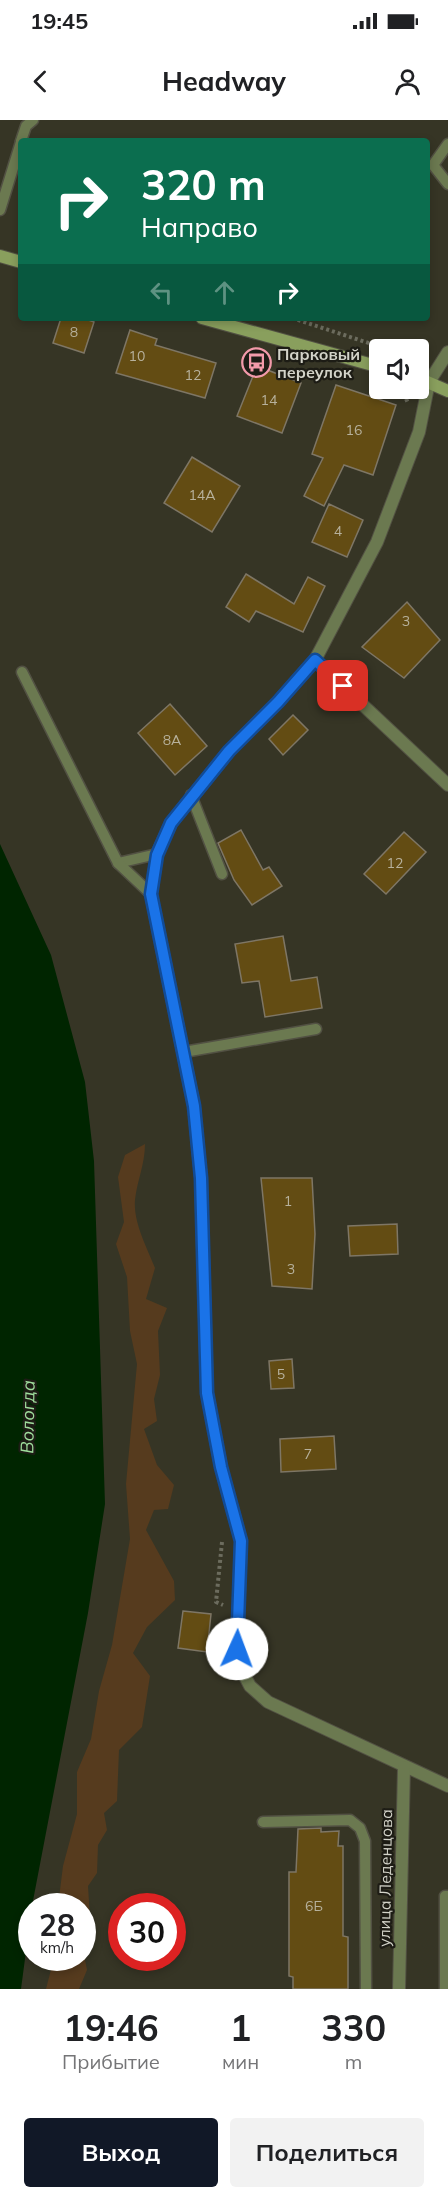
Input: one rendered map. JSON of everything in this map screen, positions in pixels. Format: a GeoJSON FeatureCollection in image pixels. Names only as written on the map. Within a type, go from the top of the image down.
{"type":"FeatureCollection","features":[{"type":"Feature","properties":{"kind":"street"},"geometry":{"type":"LineString","coordinates":[[0,256],[18,261]]}},
{"type":"Feature","properties":{"kind":"street"},"geometry":{"type":"LineString","coordinates":[[213,321],[369,364]]}},
{"type":"Feature","properties":{"kind":"street"},"geometry":{"type":"LineString","coordinates":[[429,374],[448,352]]}},
{"type":"Feature","properties":{"kind":"street"},"geometry":{"type":"LineString","coordinates":[[429,382],[448,391]]}},
{"type":"Feature","properties":{"kind":"street"},"geometry":{"type":"LineString","coordinates":[[422,399],[419,432],[400,487],[377,542],[315,660],[191,795],[171,823],[157,855],[151,894],[194,1106],[201,1178],[207,1393],[221,1467],[241,1541],[237,1649],[241,1669],[250,1686],[268,1702],[289,1715],[448,1786]]}},
{"type":"Feature","properties":{"kind":"street"},"geometry":{"type":"LineString","coordinates":[[315,660],[448,785]]}},
{"type":"Feature","properties":{"kind":"street","name":"улица Леденцова"},"geometry":{"type":"LineString","coordinates":[[399,1989],[404,1767]]}},
{"type":"Feature","properties":{"kind":"lane"},"geometry":{"type":"LineString","coordinates":[[22,138],[26,126],[33,120]]}},
{"type":"Feature","properties":{"kind":"lane"},"geometry":{"type":"LineString","coordinates":[[448,144],[433,165],[448,184]]}},
{"type":"Feature","properties":{"kind":"lane"},"geometry":{"type":"LineString","coordinates":[[0,210],[18,151]]}},
{"type":"Feature","properties":{"kind":"lane"},"geometry":{"type":"LineString","coordinates":[[22,672],[118,863],[151,894]]}},
{"type":"Feature","properties":{"kind":"lane"},"geometry":{"type":"LineString","coordinates":[[191,795],[222,874]]}},
{"type":"Feature","properties":{"kind":"lane"},"geometry":{"type":"LineString","coordinates":[[118,863],[157,855]]}},
{"type":"Feature","properties":{"kind":"lane"},"geometry":{"type":"LineString","coordinates":[[184,1053],[316,1029]]}},
{"type":"Feature","properties":{"kind":"lane"},"geometry":{"type":"LineString","coordinates":[[263,1822],[350,1820],[360,1828],[365,1841],[366,1989]]}},
{"type":"Feature","properties":{"kind":"lane"},"geometry":{"type":"LineString","coordinates":[[444,1989],[445,1896],[448,1896]]}},
{"type":"Feature","properties":{"kind":"path"},"geometry":{"type":"LineString","coordinates":[[301,321],[369,343]]}},
{"type":"Feature","properties":{"kind":"path"},"geometry":{"type":"LineString","coordinates":[[407,399],[407,410]]}},
{"type":"Feature","properties":{"kind":"path"},"geometry":{"type":"LineString","coordinates":[[222,1530],[216,1602],[239,1612]]}},
{"type":"Feature","properties":{"kind":"shaded area"},"geometry":{"type":"Polygon","coordinates":[[[145,1144],[135,1208],[141,1235],[155,1268],[146,1299],[167,1308],[158,1331],[160,1375],[154,1399],[157,1421],[144,1429],[157,1465],[174,1485],[168,1509],[154,1510],[146,1530],[174,1581],[175,1600],[147,1627],[133,1653],[150,1676],[142,1727],[119,1750],[117,1801],[104,1813],[107,1830],[98,1845],[97,1873],[88,1886],[88,1893],[60,1893],[63,1866],[77,1814],[77,1772],[91,1739],[99,1691],[112,1645],[130,1539],[126,1484],[137,1364],[130,1331],[127,1277],[116,1244],[124,1222],[118,1177],[125,1155],[145,1144]]]}},
{"type":"Feature","properties":{"kind":"shaded area"},"geometry":{"type":"Polygon","coordinates":[[[51,1971],[87,1971],[79,1989],[46,1989],[51,1971]]]}},
{"type":"Feature","properties":{"kind":"water","name":"Вологда"},"geometry":{"type":"Polygon","coordinates":[[[0,844],[51,955],[85,1082],[94,1161],[105,1504],[88,1613],[34,1893],[18,1893],[18,1971],[23,1971],[21,1989],[0,1989],[0,844]]]}},
{"type":"Feature","properties":{"kind":"building"},"geometry":{"type":"Polygon","coordinates":[[[60,321],[94,322],[84,353],[53,343],[60,321]]]}},
{"type":"Feature","properties":{"kind":"building"},"geometry":{"type":"Polygon","coordinates":[[[130,330],[157,339],[155,345],[216,363],[205,398],[116,373],[130,330]]]}},
{"type":"Feature","properties":{"kind":"building"},"geometry":{"type":"Polygon","coordinates":[[[257,366],[301,383],[282,433],[237,416],[257,366]]]}},
{"type":"Feature","properties":{"kind":"building"},"geometry":{"type":"Polygon","coordinates":[[[336,385],[369,396],[369,399],[378,399],[396,405],[373,475],[344,465],[324,506],[304,496],[323,458],[312,454],[336,385]]]}},
{"type":"Feature","properties":{"kind":"building"},"geometry":{"type":"Polygon","coordinates":[[[192,457],[240,486],[212,532],[164,503],[192,457]]]}},
{"type":"Feature","properties":{"kind":"building"},"geometry":{"type":"Polygon","coordinates":[[[329,504],[363,520],[347,557],[312,542],[329,504]]]}},
{"type":"Feature","properties":{"kind":"building"},"geometry":{"type":"Polygon","coordinates":[[[246,574],[294,604],[308,577],[325,586],[303,632],[256,611],[249,622],[226,607],[246,574]]]}},
{"type":"Feature","properties":{"kind":"building"},"geometry":{"type":"Polygon","coordinates":[[[407,602],[440,640],[404,678],[362,647],[407,602]]]}},
{"type":"Feature","properties":{"kind":"building"},"geometry":{"type":"Polygon","coordinates":[[[170,704],[207,746],[175,775],[138,733],[170,704]]]}},
{"type":"Feature","properties":{"kind":"building"},"geometry":{"type":"Polygon","coordinates":[[[293,715],[308,730],[283,755],[269,739],[293,715]]]}},
{"type":"Feature","properties":{"kind":"building"},"geometry":{"type":"Polygon","coordinates":[[[241,830],[263,870],[269,867],[282,886],[252,905],[234,880],[218,843],[241,830]]]}},
{"type":"Feature","properties":{"kind":"building"},"geometry":{"type":"Polygon","coordinates":[[[404,832],[426,852],[386,894],[364,874],[404,832]]]}},
{"type":"Feature","properties":{"kind":"building"},"geometry":{"type":"Polygon","coordinates":[[[283,936],[291,981],[317,977],[322,1008],[265,1017],[259,981],[242,983],[235,944],[283,936]]]}},
{"type":"Feature","properties":{"kind":"building"},"geometry":{"type":"Polygon","coordinates":[[[261,1178],[312,1178],[315,1234],[312,1289],[272,1286],[261,1178]]]}},
{"type":"Feature","properties":{"kind":"building"},"geometry":{"type":"Polygon","coordinates":[[[397,1224],[398,1254],[350,1256],[348,1226],[397,1224]]]}},
{"type":"Feature","properties":{"kind":"building"},"geometry":{"type":"Polygon","coordinates":[[[292,1359],[294,1388],[271,1389],[269,1361],[292,1359]]]}},
{"type":"Feature","properties":{"kind":"building"},"geometry":{"type":"Polygon","coordinates":[[[334,1436],[336,1469],[281,1472],[280,1439],[334,1436]]]}},
{"type":"Feature","properties":{"kind":"building"},"geometry":{"type":"Polygon","coordinates":[[[183,1611],[211,1614],[207,1652],[178,1648],[183,1611]]]}},
{"type":"Feature","properties":{"kind":"building"},"geometry":{"type":"Polygon","coordinates":[[[321,1828],[321,1832],[339,1831],[338,1846],[343,1846],[343,1936],[348,1937],[348,1989],[293,1989],[293,1977],[289,1976],[289,1872],[296,1872],[298,1829],[321,1828]]]}},
{"type":"Feature","properties":{"kind":"place","name":"Парковый переулок"},"geometry":{"type":"Point","coordinates":[256,363]}},
{"type":"Feature","properties":{"kind":"route"},"geometry":{"type":"LineString","coordinates":[[237,1649],[241,1541],[221,1467],[207,1393],[201,1178],[194,1106],[151,894],[157,855],[171,823],[191,795],[229,751],[278,702],[315,660],[343,686]]}}]}
